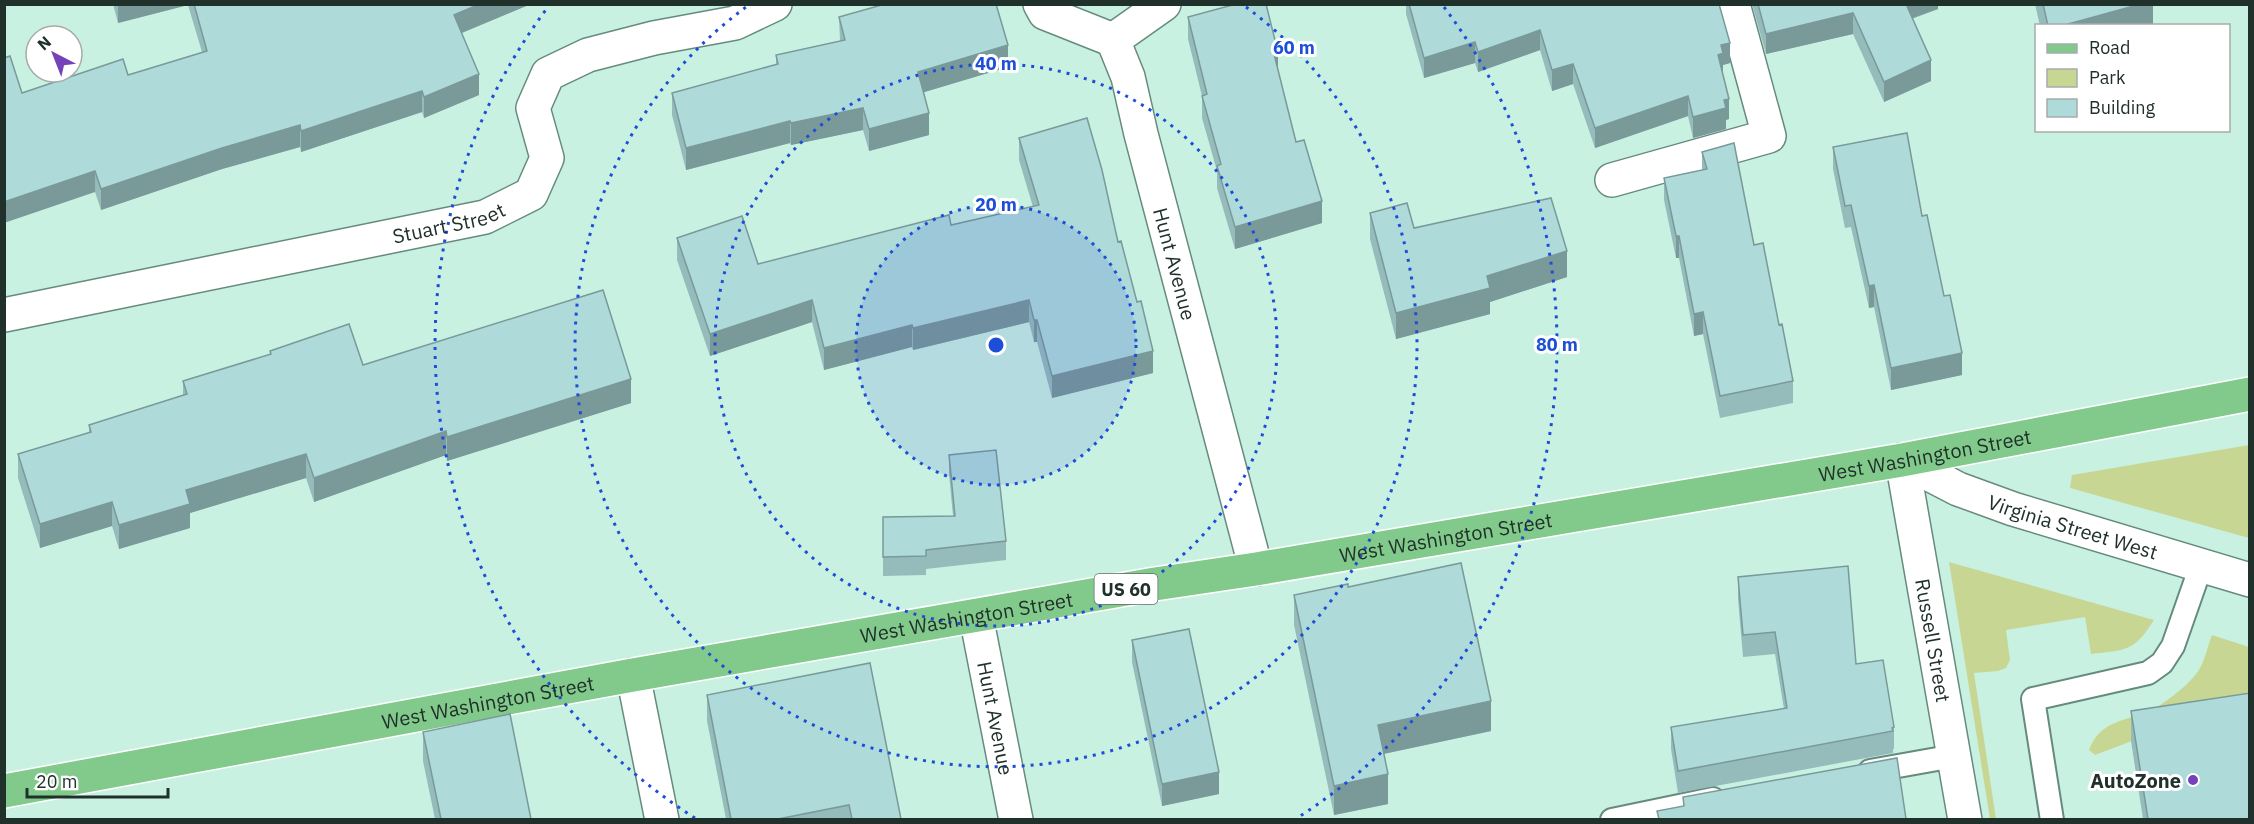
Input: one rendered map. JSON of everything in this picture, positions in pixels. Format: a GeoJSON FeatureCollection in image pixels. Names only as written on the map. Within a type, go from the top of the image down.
{"type":"FeatureCollection","features":[{"type":"Feature","properties":{"kind":"main road","name":"West Washington Street"},"geometry":{"type":"LineString","coordinates":[[4,791],[633,675],[1155,584],[1902,460],[2250,394]]}},
{"type":"Feature","properties":{"kind":"street"},"geometry":{"type":"LineString","coordinates":[[1040,4],[1045,13],[1113,40],[1164,4]]}},
{"type":"Feature","properties":{"kind":"street"},"geometry":{"type":"LineString","coordinates":[[1612,180],[1769,136],[1733,4]]}},
{"type":"Feature","properties":{"kind":"street","name":"Stuart Street"},"geometry":{"type":"LineString","coordinates":[[4,315],[485,217],[531,194],[547,158],[533,108],[548,74],[588,55],[654,38],[735,23],[757,8]]}},
{"type":"Feature","properties":{"kind":"street","name":"Hunt Avenue"},"geometry":{"type":"LineString","coordinates":[[1113,40],[1128,77],[1256,569]]}},
{"type":"Feature","properties":{"kind":"street","name":"Virginia Street West"},"geometry":{"type":"LineString","coordinates":[[1902,460],[1958,489],[1991,501],[2250,580]]}},
{"type":"Feature","properties":{"kind":"street","name":"Russell Street"},"geometry":{"type":"LineString","coordinates":[[1902,460],[1965,819]]}},
{"type":"Feature","properties":{"kind":"street","name":"Hunt Avenue"},"geometry":{"type":"LineString","coordinates":[[976,616],[1016,819]]}},
{"type":"Feature","properties":{"kind":"street"},"geometry":{"type":"LineString","coordinates":[[633,675],[662,819]]}},
{"type":"Feature","properties":{"kind":"lane"},"geometry":{"type":"LineString","coordinates":[[2052,819],[2033,699],[2148,673],[2162,663],[2172,646],[2201,566]]}},
{"type":"Feature","properties":{"kind":"lane"},"geometry":{"type":"LineString","coordinates":[[1848,775],[1954,756]]}},
{"type":"Feature","properties":{"kind":"lane"},"geometry":{"type":"LineString","coordinates":[[1612,819],[1732,795]]}},
{"type":"Feature","properties":{"kind":"green space"},"geometry":{"type":"Polygon","coordinates":[[[2249,445],[2249,538],[2070,488],[2072,475],[2249,445]]]}},
{"type":"Feature","properties":{"kind":"green space"},"geometry":{"type":"Polygon","coordinates":[[[1949,562],[2154,620],[2141,638],[2128,648],[2091,654],[2085,617],[2006,630],[2010,660],[2006,668],[1974,673],[1996,819],[1990,819],[1949,562]]]}},
{"type":"Feature","properties":{"kind":"green space"},"geometry":{"type":"Polygon","coordinates":[[[2212,635],[2249,647],[2249,723],[2132,741],[2095,755],[2089,750],[2101,731],[2157,707],[2188,683],[2201,666],[2212,635]]]}},
{"type":"Feature","properties":{"kind":"building"},"geometry":{"type":"Polygon","coordinates":[[[194,4],[480,4],[454,15],[479,74],[424,97],[422,91],[301,131],[300,125],[222,148],[101,189],[95,171],[4,202],[4,58],[10,56],[22,93],[49,84],[84,84],[84,72],[123,59],[128,75],[207,51],[194,4]]]}},
{"type":"Feature","properties":{"kind":"building"},"geometry":{"type":"Polygon","coordinates":[[[885,4],[996,4],[1008,45],[918,72],[929,113],[869,129],[863,108],[791,123],[790,121],[686,148],[672,93],[778,64],[776,55],[845,40],[839,17],[885,4]]]}},
{"type":"Feature","properties":{"kind":"building"},"geometry":{"type":"Polygon","coordinates":[[[1236,4],[1266,4],[1278,52],[1274,54],[1296,142],[1304,140],[1322,201],[1235,227],[1217,166],[1221,164],[1202,96],[1207,94],[1188,17],[1236,4]]]}},
{"type":"Feature","properties":{"kind":"building"},"geometry":{"type":"Polygon","coordinates":[[[1409,4],[1719,4],[1730,43],[1721,45],[1723,53],[1718,55],[1729,99],[1724,100],[1726,108],[1693,117],[1688,96],[1595,128],[1573,64],[1552,70],[1540,30],[1478,52],[1475,42],[1424,58],[1409,4]]]}},
{"type":"Feature","properties":{"kind":"building"},"geometry":{"type":"Polygon","coordinates":[[[1758,4],[1906,4],[1931,60],[1884,82],[1853,13],[1766,34],[1758,4]]]}},
{"type":"Feature","properties":{"kind":"building"},"geometry":{"type":"Polygon","coordinates":[[[2043,4],[2141,4],[2068,24],[2048,24],[2043,4]]]}},
{"type":"Feature","properties":{"kind":"building"},"geometry":{"type":"Polygon","coordinates":[[[1087,118],[1102,170],[1118,242],[1121,241],[1137,302],[1141,301],[1153,351],[1052,376],[1037,320],[1034,320],[1029,300],[913,328],[912,325],[824,348],[812,300],[710,334],[677,238],[742,216],[758,264],[949,215],[951,225],[1039,205],[1019,138],[1087,118]]]}},
{"type":"Feature","properties":{"kind":"building"},"geometry":{"type":"Polygon","coordinates":[[[1907,133],[1922,216],[1927,215],[1944,296],[1950,295],[1962,353],[1891,368],[1874,285],[1869,286],[1851,205],[1845,206],[1833,147],[1907,133]]]}},
{"type":"Feature","properties":{"kind":"building"},"geometry":{"type":"Polygon","coordinates":[[[1734,143],[1754,245],[1763,243],[1793,381],[1720,396],[1703,312],[1694,314],[1679,236],[1676,236],[1664,178],[1707,169],[1702,152],[1734,143]]]}},
{"type":"Feature","properties":{"kind":"building"},"geometry":{"type":"Polygon","coordinates":[[[1551,198],[1567,251],[1487,276],[1490,288],[1396,313],[1370,213],[1407,203],[1414,228],[1551,198]]]}},
{"type":"Feature","properties":{"kind":"building"},"geometry":{"type":"Polygon","coordinates":[[[603,290],[631,379],[447,437],[446,431],[314,478],[306,454],[186,490],[190,504],[119,525],[112,502],[40,524],[18,454],[91,432],[89,425],[187,394],[183,381],[271,354],[270,351],[349,324],[363,365],[603,290]]]}},
{"type":"Feature","properties":{"kind":"building"},"geometry":{"type":"Polygon","coordinates":[[[996,450],[1006,541],[926,550],[926,556],[883,557],[883,517],[955,516],[949,455],[996,450]]]}},
{"type":"Feature","properties":{"kind":"building"},"geometry":{"type":"Polygon","coordinates":[[[1461,563],[1491,701],[1378,725],[1388,774],[1334,786],[1294,595],[1348,584],[1348,587],[1461,563]]]}},
{"type":"Feature","properties":{"kind":"building"},"geometry":{"type":"Polygon","coordinates":[[[1848,566],[1856,664],[1883,660],[1893,731],[1678,771],[1671,727],[1787,708],[1775,632],[1743,635],[1738,577],[1848,566]]]}},
{"type":"Feature","properties":{"kind":"building"},"geometry":{"type":"Polygon","coordinates":[[[1189,629],[1219,772],[1162,784],[1132,640],[1189,629]]]}},
{"type":"Feature","properties":{"kind":"building"},"geometry":{"type":"Polygon","coordinates":[[[870,663],[901,819],[852,819],[849,805],[778,819],[731,819],[707,695],[870,663]]]}},
{"type":"Feature","properties":{"kind":"building","name":"AutoZone"},"geometry":{"type":"Polygon","coordinates":[[[2250,693],[2250,819],[2148,819],[2131,711],[2250,693]]]}},
{"type":"Feature","properties":{"kind":"building"},"geometry":{"type":"Polygon","coordinates":[[[510,714],[531,819],[441,819],[423,732],[510,714]]]}},
{"type":"Feature","properties":{"kind":"building"},"geometry":{"type":"Polygon","coordinates":[[[1897,758],[1906,819],[1659,819],[1657,811],[1684,806],[1683,797],[1897,758]]]}},
{"type":"Feature","properties":{"kind":"place","name":"AutoZone"},"geometry":{"type":"Point","coordinates":[2193,780]}}]}
